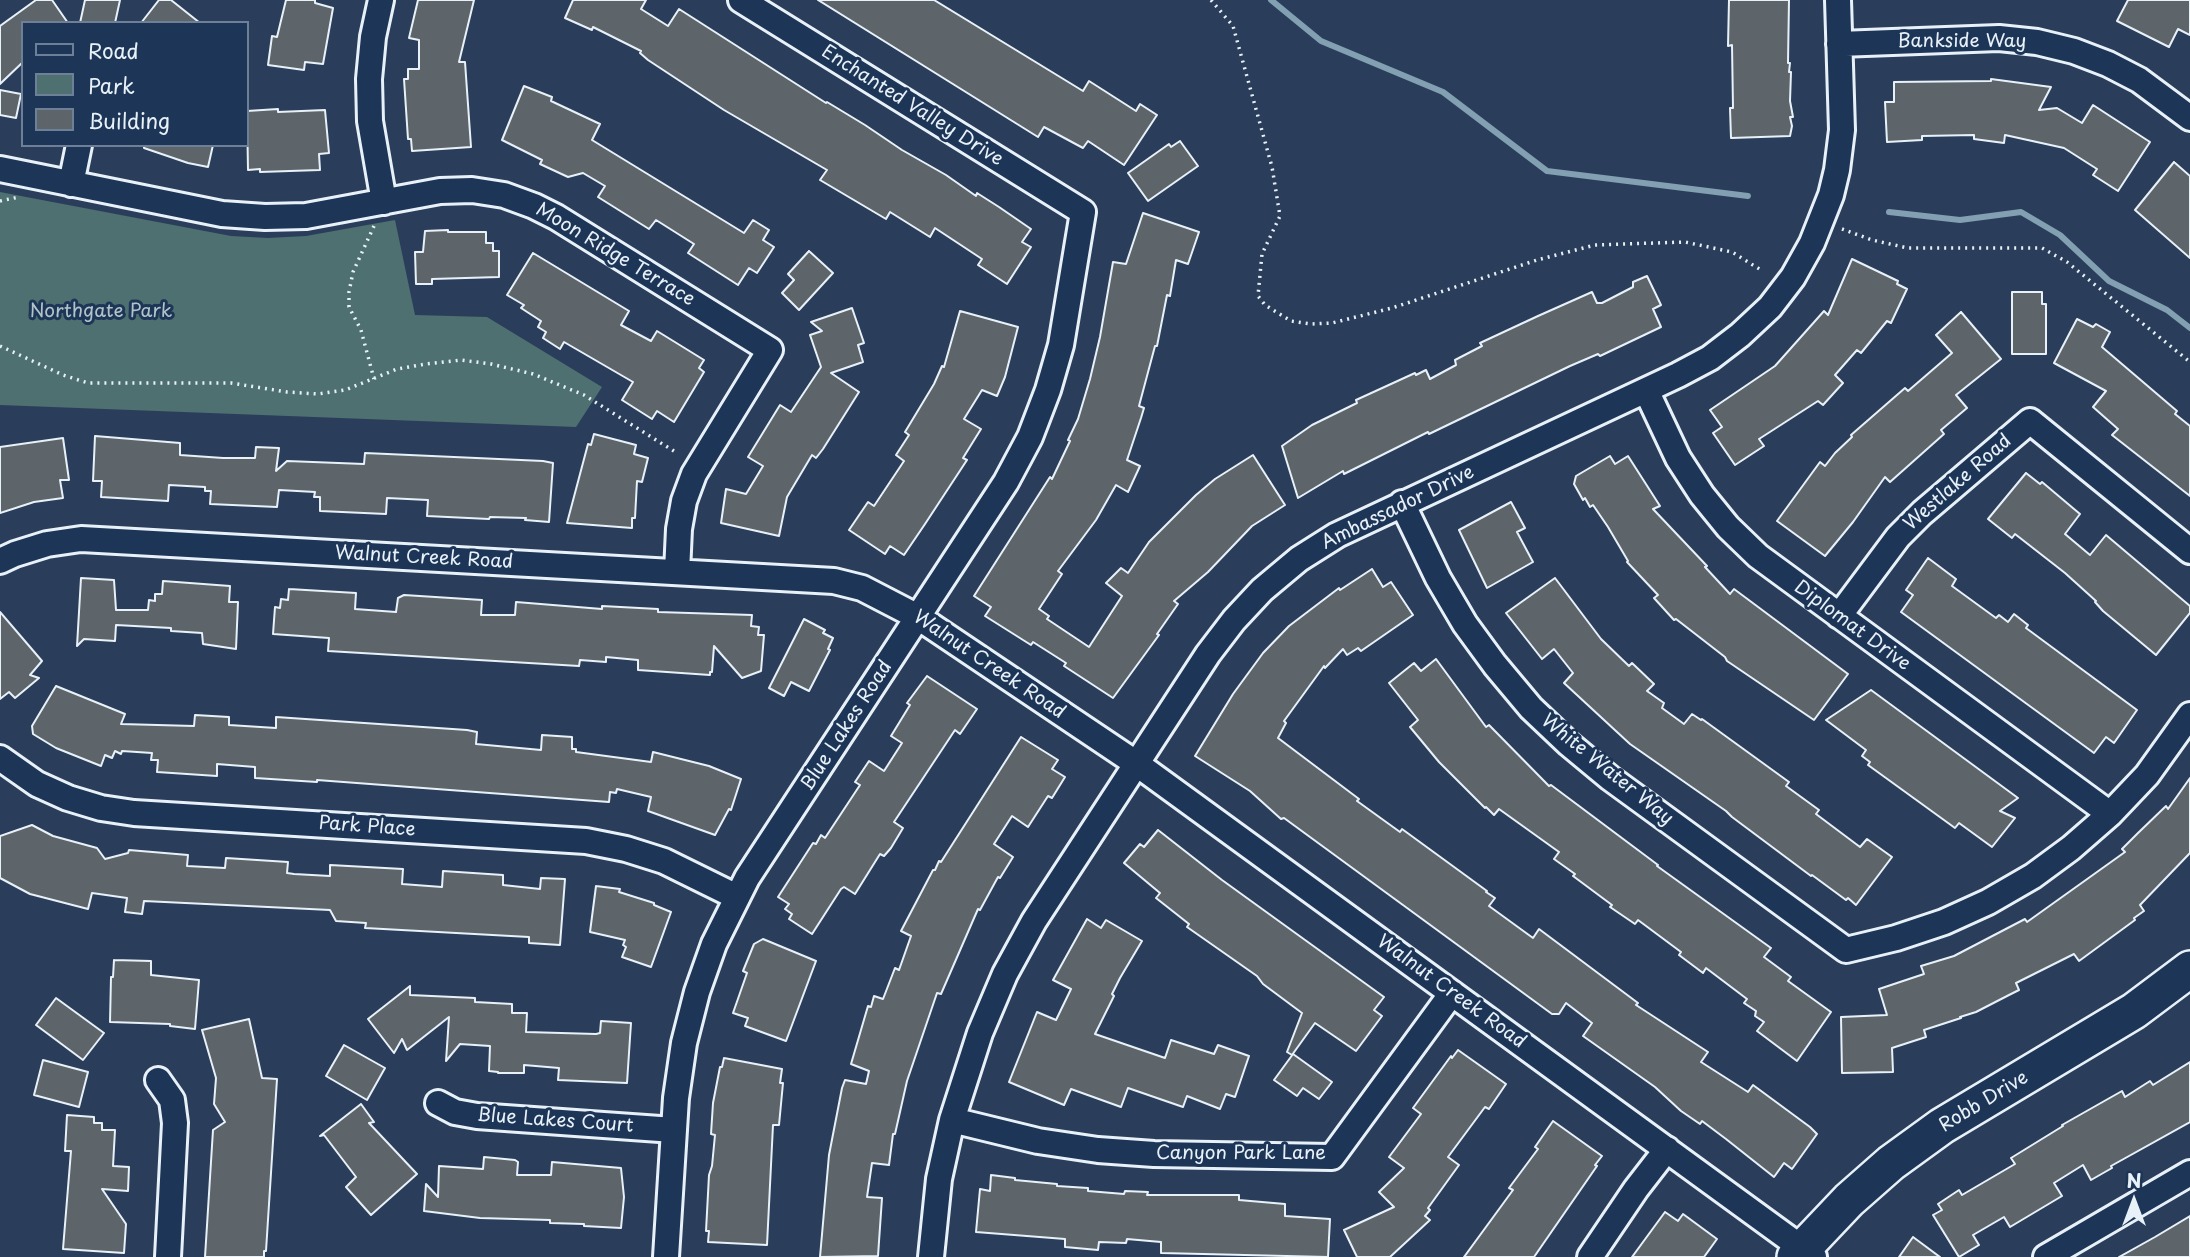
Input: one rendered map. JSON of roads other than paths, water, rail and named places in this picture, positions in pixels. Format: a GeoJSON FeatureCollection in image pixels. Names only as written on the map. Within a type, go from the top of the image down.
{"type":"FeatureCollection","features":[{"type":"Feature","properties":{"kind":"main road","name":"Robb Drive"},"geometry":{"type":"LineString","coordinates":[[1804,1254],[1857,1192],[1891,1163],[1942,1126],[2134,1011],[2190,969]]}},
{"type":"Feature","properties":{"kind":"street"},"geometry":{"type":"LineString","coordinates":[[380,212],[370,121],[369,79],[373,37],[381,0]]}},
{"type":"Feature","properties":{"kind":"street","name":"Enchanted Valley Drive"},"geometry":{"type":"LineString","coordinates":[[741,0],[1083,212]]}},
{"type":"Feature","properties":{"kind":"street","name":"Ambassador Drive"},"geometry":{"type":"LineString","coordinates":[[930,1257],[939,1179],[952,1120],[980,1032],[1006,974],[1034,921],[1208,654],[1262,590],[1299,559],[1337,535],[1710,358],[1760,316],[1793,277],[1812,243],[1837,170],[1842,130],[1838,0]]}},
{"type":"Feature","properties":{"kind":"street","name":"Bankside Way"},"geometry":{"type":"LineString","coordinates":[[1839,44],[1999,38],[2037,42],[2074,51],[2108,64],[2139,80],[2190,118]]}},
{"type":"Feature","properties":{"kind":"street"},"geometry":{"type":"LineString","coordinates":[[71,184],[79,147]]}},
{"type":"Feature","properties":{"kind":"street","name":"Moon Ridge Terrace"},"geometry":{"type":"LineString","coordinates":[[0,169],[222,214],[265,217],[380,212],[440,191],[472,190],[504,195],[534,206],[770,350],[694,474],[684,500],[677,572]]}},
{"type":"Feature","properties":{"kind":"street","name":"Blue Lakes Road"},"geometry":{"type":"LineString","coordinates":[[666,1257],[674,1130],[684,1043],[697,992],[714,944],[737,897],[1006,482],[1030,436],[1048,390],[1061,345],[1083,212]]}},
{"type":"Feature","properties":{"kind":"street","name":"Diplomat Drive"},"geometry":{"type":"LineString","coordinates":[[1646,390],[1678,458],[1702,495],[1728,527],[1758,556],[2110,814]]}},
{"type":"Feature","properties":{"kind":"street","name":"Westlake Road"},"geometry":{"type":"LineString","coordinates":[[1839,616],[1898,537],[1922,513],[2030,421],[2190,551]]}},
{"type":"Feature","properties":{"kind":"street","name":"White Water Way"},"geometry":{"type":"LineString","coordinates":[[1402,503],[1438,578],[1465,624],[1531,708],[1610,778],[1846,950],[1920,930],[1988,902],[2052,862],[2110,814]]}},
{"type":"Feature","properties":{"kind":"street","name":"Walnut Creek Road"},"geometry":{"type":"LineString","coordinates":[[0,561],[47,544],[81,539],[834,581],[871,592],[918,617],[1137,764],[1667,1149],[1804,1254]]}},
{"type":"Feature","properties":{"kind":"street"},"geometry":{"type":"LineString","coordinates":[[2110,814],[2147,775],[2190,715]]}},
{"type":"Feature","properties":{"kind":"street","name":"Park Place"},"geometry":{"type":"LineString","coordinates":[[0,758],[37,784],[100,808],[134,813],[586,841],[626,849],[664,861],[737,897]]}},
{"type":"Feature","properties":{"kind":"street","name":"Canyon Park Lane"},"geometry":{"type":"LineString","coordinates":[[952,1120],[1038,1141],[1098,1150],[1154,1154],[1332,1157],[1452,993]]}},
{"type":"Feature","properties":{"kind":"street"},"geometry":{"type":"LineString","coordinates":[[158,1080],[172,1100],[176,1123],[168,1257]]}},
{"type":"Feature","properties":{"kind":"street","name":"Blue Lakes Court"},"geometry":{"type":"LineString","coordinates":[[438,1103],[456,1112],[477,1116],[674,1130]]}},
{"type":"Feature","properties":{"kind":"street"},"geometry":{"type":"LineString","coordinates":[[1590,1257],[1667,1149]]}},
{"type":"Feature","properties":{"kind":"street"},"geometry":{"type":"LineString","coordinates":[[2046,1257],[2190,1173]]}},
{"type":"Feature","properties":{"kind":"waterway"},"geometry":{"type":"LineString","coordinates":[[1271,0],[1321,41],[1443,92],[1547,171],[1748,196]]}},
{"type":"Feature","properties":{"kind":"waterway"},"geometry":{"type":"LineString","coordinates":[[1889,212],[1960,220],[2021,212],[2060,235],[2109,281],[2167,310],[2190,328]]}},
{"type":"Feature","properties":{"kind":"park label","name":"Northgate Park"},"geometry":{"type":"Point","coordinates":[101,312]}}]}
